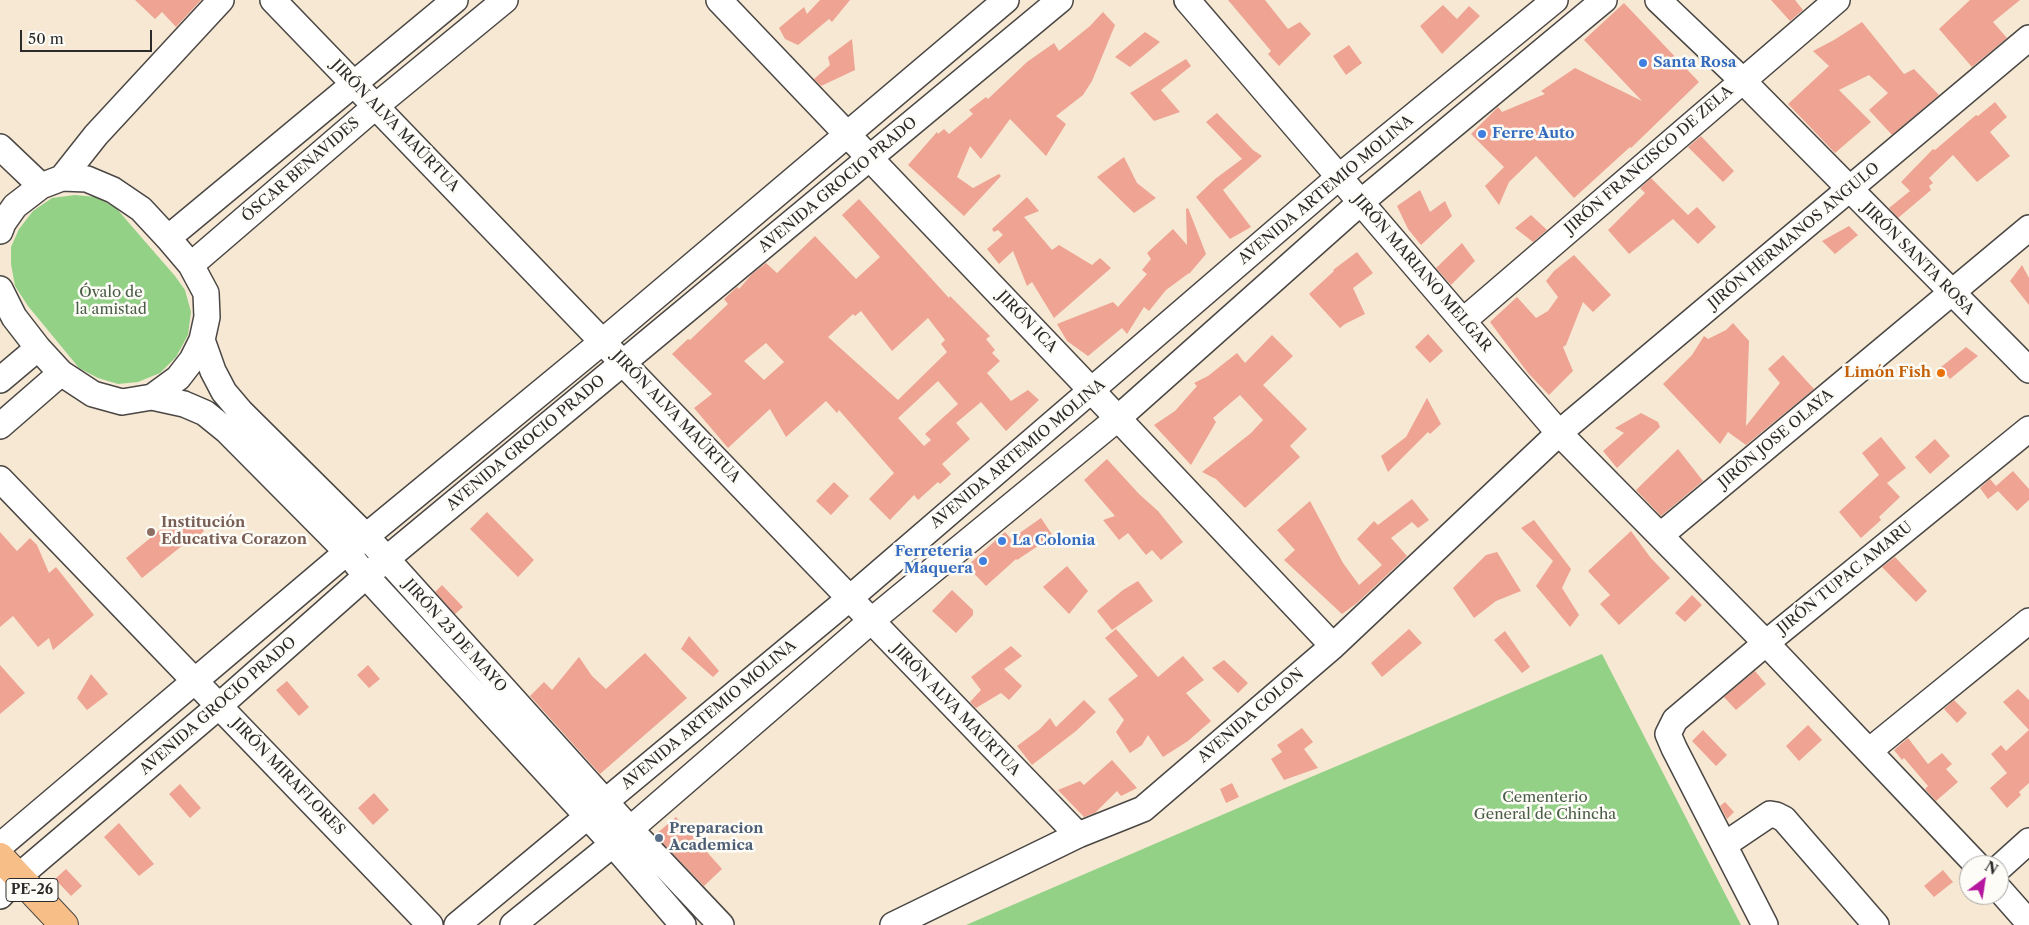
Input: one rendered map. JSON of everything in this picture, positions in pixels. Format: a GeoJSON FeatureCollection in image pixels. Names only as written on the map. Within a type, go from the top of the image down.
{"type":"FeatureCollection","features":[{"type":"Feature","properties":{"kind":"highway","name":"PE-26"},"geometry":{"type":"LineString","coordinates":[[0,857],[64,925]]}},
{"type":"Feature","properties":{"kind":"street"},"geometry":{"type":"LineString","coordinates":[[52,182],[221,0]]}},
{"type":"Feature","properties":{"kind":"street","name":"JIRÓN ALVA MAÚRTUA"},"geometry":{"type":"LineString","coordinates":[[273,0],[1078,835]]}},
{"type":"Feature","properties":{"kind":"street"},"geometry":{"type":"LineString","coordinates":[[168,238],[454,0]]}},
{"type":"Feature","properties":{"kind":"street","name":"ÓSCAR BENAVIDES"},"geometry":{"type":"LineString","coordinates":[[191,265],[376,106],[505,0]]}},
{"type":"Feature","properties":{"kind":"street","name":"JIRÓN ICA"},"geometry":{"type":"LineString","coordinates":[[719,0],[1333,646]]}},
{"type":"Feature","properties":{"kind":"street","name":"AVENIDA GROCIO PRADO"},"geometry":{"type":"LineString","coordinates":[[0,846],[366,536],[602,342],[1006,0]]}},
{"type":"Feature","properties":{"kind":"street","name":"AVENIDA GROCIO PRADO"},"geometry":{"type":"LineString","coordinates":[[0,896],[19,876],[219,706],[366,576],[871,159],[1060,0]]}},
{"type":"Feature","properties":{"kind":"street","name":"JIRÓN MARIANO MELGAR"},"geometry":{"type":"LineString","coordinates":[[1187,0],[1558,433],[1661,534],[1968,855]]}},
{"type":"Feature","properties":{"kind":"street","name":"AVENIDA ARTEMIO MOLINA"},"geometry":{"type":"LineString","coordinates":[[457,925],[850,598],[1339,177],[1555,0]]}},
{"type":"Feature","properties":{"kind":"street","name":"AVENIDA ARTEMIO MOLINA"},"geometry":{"type":"LineString","coordinates":[[512,925],[622,836],[871,622],[1117,418],[1360,202],[1604,0]]}},
{"type":"Feature","properties":{"kind":"street","name":"JIRÓN SANTA ROSA"},"geometry":{"type":"LineString","coordinates":[[1658,0],[1742,80],[2029,370]]}},
{"type":"Feature","properties":{"kind":"street","name":"JIRÓN FRANCISCO DE ZELA"},"geometry":{"type":"LineString","coordinates":[[1463,322],[1837,0]]}},
{"type":"Feature","properties":{"kind":"street","name":"JIRÓN HERMANOS ANGULO"},"geometry":{"type":"LineString","coordinates":[[1558,433],[2029,38]]}},
{"type":"Feature","properties":{"kind":"street"},"geometry":{"type":"LineString","coordinates":[[0,147],[52,182]]}},
{"type":"Feature","properties":{"kind":"street"},"geometry":{"type":"LineString","coordinates":[[0,231],[7,198],[52,182],[87,179],[113,190],[141,209],[168,238],[191,265],[206,293],[207,317],[202,340],[192,360],[178,378],[152,397],[122,402],[92,394],[61,373],[38,348],[14,317],[0,290]]}},
{"type":"Feature","properties":{"kind":"street","name":"JIRÓN JOSE OLAYA"},"geometry":{"type":"LineString","coordinates":[[1661,534],[2029,228]]}},
{"type":"Feature","properties":{"kind":"street","name":"JIRÓN 23 DE MAYO"},"geometry":{"type":"LineString","coordinates":[[202,340],[213,371],[224,392],[241,412],[366,536],[596,808]]}},
{"type":"Feature","properties":{"kind":"street"},"geometry":{"type":"LineString","coordinates":[[0,380],[38,348]]}},
{"type":"Feature","properties":{"kind":"street"},"geometry":{"type":"LineString","coordinates":[[0,426],[61,373]]}},
{"type":"Feature","properties":{"kind":"street","name":"JIRÓN 23 DE MAYO"},"geometry":{"type":"LineString","coordinates":[[152,397],[184,404],[205,413],[226,430],[347,552],[366,576],[622,836],[721,925]]}},
{"type":"Feature","properties":{"kind":"street","name":"JIRÓN TUPAC AMARU"},"geometry":{"type":"LineString","coordinates":[[1724,845],[1668,734],[1675,720],[2029,428]]}},
{"type":"Feature","properties":{"kind":"street","name":"AVENIDA COLON"},"geometry":{"type":"LineString","coordinates":[[892,925],[1078,835],[1143,809],[1333,646],[1558,433]]}},
{"type":"Feature","properties":{"kind":"street","name":"JIRÓN MIRAFLORES"},"geometry":{"type":"LineString","coordinates":[[0,479],[430,925]]}},
{"type":"Feature","properties":{"kind":"street"},"geometry":{"type":"LineString","coordinates":[[1869,751],[2029,621]]}},
{"type":"Feature","properties":{"kind":"street"},"geometry":{"type":"LineString","coordinates":[[1765,925],[1724,845],[1770,814],[1784,819],[1876,925]]}},
{"type":"Feature","properties":{"kind":"street","name":"JIRÓN 23 DE MAYO"},"geometry":{"type":"LineString","coordinates":[[622,836],[683,925]]}},
{"type":"Feature","properties":{"kind":"street"},"geometry":{"type":"LineString","coordinates":[[2009,859],[2029,841]]}},
{"type":"Feature","properties":{"kind":"street"},"geometry":{"type":"LineString","coordinates":[[2009,900],[2029,923]]}},
{"type":"Feature","properties":{"kind":"green space","name":"Óvalo de la amistad"},"geometry":{"type":"Polygon","coordinates":[[[75,195],[96,197],[116,208],[185,290],[191,312],[188,335],[176,357],[160,373],[138,382],[118,384],[98,378],[79,368],[28,306],[15,286],[11,264],[11,247],[19,229],[33,211],[52,198],[75,195]]]}},
{"type":"Feature","properties":{"kind":"green space","name":"Cementerio General de Chincha"},"geometry":{"type":"Polygon","coordinates":[[[1602,654],[1741,925],[966,925],[1273,793],[1602,654]]]}},
{"type":"Feature","properties":{"kind":"building"},"geometry":{"type":"Polygon","coordinates":[[[135,0],[201,0],[176,27],[162,12],[155,19],[135,0]]]}},
{"type":"Feature","properties":{"kind":"building"},"geometry":{"type":"Polygon","coordinates":[[[820,0],[850,0],[832,22],[829,19],[798,45],[785,39],[779,28],[804,7],[807,14],[820,0]]]}},
{"type":"Feature","properties":{"kind":"building"},"geometry":{"type":"Polygon","coordinates":[[[1228,0],[1265,0],[1288,29],[1300,22],[1311,34],[1279,66],[1268,54],[1271,51],[1228,0]]]}},
{"type":"Feature","properties":{"kind":"building"},"geometry":{"type":"Polygon","coordinates":[[[1771,0],[1795,0],[1803,10],[1790,21],[1771,0]]]}},
{"type":"Feature","properties":{"kind":"building"},"geometry":{"type":"Polygon","coordinates":[[[1970,0],[2020,0],[1993,22],[2007,38],[1972,67],[1939,29],[1970,0]]]}},
{"type":"Feature","properties":{"kind":"building"},"geometry":{"type":"Polygon","coordinates":[[[1624,3],[1699,82],[1631,148],[1574,198],[1536,156],[1509,182],[1499,205],[1485,186],[1504,167],[1471,134],[1498,107],[1502,112],[1545,94],[1541,91],[1575,68],[1642,101],[1584,40],[1624,3]]]}},
{"type":"Feature","properties":{"kind":"building"},"geometry":{"type":"Polygon","coordinates":[[[1443,5],[1457,19],[1469,6],[1480,16],[1442,54],[1420,26],[1443,5]]]}},
{"type":"Feature","properties":{"kind":"building"},"geometry":{"type":"Polygon","coordinates":[[[1103,12],[1115,25],[1092,81],[1083,95],[1056,116],[1066,124],[1046,156],[1010,119],[981,159],[970,146],[957,177],[973,188],[999,174],[1001,176],[964,216],[908,165],[937,132],[938,134],[944,129],[949,134],[973,114],[969,110],[986,97],[988,99],[1027,62],[1054,43],[1059,51],[1090,26],[1103,12]]]}},
{"type":"Feature","properties":{"kind":"building"},"geometry":{"type":"Polygon","coordinates":[[[1862,22],[1904,74],[1914,69],[1939,95],[1892,135],[1869,110],[1888,93],[1869,75],[1839,90],[1871,122],[1835,153],[1788,104],[1829,66],[1813,51],[1862,22]]]}},
{"type":"Feature","properties":{"kind":"building"},"geometry":{"type":"Polygon","coordinates":[[[1145,32],[1160,42],[1130,67],[1115,57],[1145,32]]]}},
{"type":"Feature","properties":{"kind":"building"},"geometry":{"type":"Polygon","coordinates":[[[852,39],[855,70],[821,86],[814,79],[830,65],[828,57],[852,39]]]}},
{"type":"Feature","properties":{"kind":"building"},"geometry":{"type":"Polygon","coordinates":[[[1349,45],[1362,63],[1346,75],[1333,56],[1349,45]]]}},
{"type":"Feature","properties":{"kind":"building"},"geometry":{"type":"Polygon","coordinates":[[[1186,59],[1191,66],[1161,90],[1180,112],[1154,121],[1130,93],[1186,59]]]}},
{"type":"Feature","properties":{"kind":"building"},"geometry":{"type":"Polygon","coordinates":[[[1995,102],[2007,117],[1990,132],[2010,156],[1977,182],[1953,155],[1929,178],[1933,183],[1929,186],[1931,190],[1898,218],[1889,208],[1910,191],[1901,182],[1933,149],[1935,150],[1976,115],[1978,116],[1995,102]]]}},
{"type":"Feature","properties":{"kind":"building"},"geometry":{"type":"Polygon","coordinates":[[[1217,113],[1253,150],[1262,156],[1223,190],[1251,227],[1230,239],[1196,197],[1215,179],[1242,159],[1206,122],[1217,113]]]}},
{"type":"Feature","properties":{"kind":"building"},"geometry":{"type":"Polygon","coordinates":[[[1701,136],[1734,171],[1723,182],[1688,147],[1701,136]]]}},
{"type":"Feature","properties":{"kind":"building"},"geometry":{"type":"Polygon","coordinates":[[[1124,157],[1137,183],[1156,198],[1134,213],[1097,177],[1124,157]]]}},
{"type":"Feature","properties":{"kind":"building"},"geometry":{"type":"Polygon","coordinates":[[[1651,178],[1688,215],[1697,207],[1716,227],[1698,244],[1673,219],[1629,254],[1608,230],[1645,193],[1640,188],[1651,178]]]}},
{"type":"Feature","properties":{"kind":"building"},"geometry":{"type":"Polygon","coordinates":[[[1420,190],[1430,212],[1445,201],[1452,216],[1421,245],[1408,229],[1397,206],[1420,190]]]}},
{"type":"Feature","properties":{"kind":"building"},"geometry":{"type":"Polygon","coordinates":[[[1027,197],[1039,211],[1024,217],[1052,250],[1059,245],[1092,265],[1100,258],[1111,268],[1054,318],[1032,282],[1027,286],[1013,251],[999,264],[987,249],[1003,235],[998,230],[994,232],[992,229],[1027,197]]]}},
{"type":"Feature","properties":{"kind":"building"},"geometry":{"type":"Polygon","coordinates":[[[859,199],[949,298],[950,296],[990,336],[986,339],[995,350],[992,353],[1000,361],[987,373],[1011,401],[1028,390],[1039,400],[1006,431],[981,402],[956,423],[970,439],[942,464],[951,474],[940,484],[938,482],[918,500],[914,495],[890,520],[869,499],[894,473],[839,410],[837,413],[826,401],[786,437],[770,409],[728,448],[694,408],[712,394],[672,354],[688,339],[690,340],[728,304],[724,299],[737,287],[739,289],[752,274],[766,263],[777,273],[815,236],[856,279],[880,257],[842,215],[859,199]],[[861,311],[855,316],[853,314],[828,337],[898,400],[947,352],[941,344],[945,340],[928,318],[892,351],[861,311]],[[766,343],[744,361],[764,380],[784,362],[766,343]],[[938,381],[898,418],[924,446],[931,440],[925,434],[958,404],[938,381]]]}},
{"type":"Feature","properties":{"kind":"building"},"geometry":{"type":"Polygon","coordinates":[[[1188,208],[1206,254],[1189,274],[1166,290],[1149,311],[1144,307],[1127,334],[1122,328],[1088,356],[1067,341],[1057,324],[1113,302],[1118,307],[1147,274],[1142,270],[1151,259],[1147,253],[1173,229],[1187,245],[1186,209],[1188,208]]]}},
{"type":"Feature","properties":{"kind":"building"},"geometry":{"type":"Polygon","coordinates":[[[1531,215],[1547,230],[1533,242],[1515,228],[1531,215]]]}},
{"type":"Feature","properties":{"kind":"building"},"geometry":{"type":"Polygon","coordinates":[[[1849,226],[1858,235],[1835,254],[1822,241],[1849,226]]]}},
{"type":"Feature","properties":{"kind":"building"},"geometry":{"type":"Polygon","coordinates":[[[1462,243],[1475,261],[1451,285],[1436,268],[1462,243]]]}},
{"type":"Feature","properties":{"kind":"building"},"geometry":{"type":"Polygon","coordinates":[[[1357,252],[1373,273],[1353,288],[1365,314],[1340,328],[1309,294],[1333,270],[1357,252]]]}},
{"type":"Feature","properties":{"kind":"building"},"geometry":{"type":"Polygon","coordinates":[[[1574,255],[1611,295],[1593,312],[1583,302],[1566,345],[1563,347],[1573,371],[1549,395],[1528,373],[1490,322],[1517,297],[1536,318],[1548,311],[1558,297],[1546,281],[1554,271],[1574,255]]]}},
{"type":"Feature","properties":{"kind":"building"},"geometry":{"type":"Polygon","coordinates":[[[2022,265],[2029,278],[2029,305],[2010,281],[2022,265]]]}},
{"type":"Feature","properties":{"kind":"building"},"geometry":{"type":"Polygon","coordinates":[[[1733,323],[1749,341],[1746,426],[1780,383],[1768,369],[1783,355],[1814,389],[1746,445],[1728,432],[1720,444],[1663,384],[1692,355],[1704,336],[1708,339],[1726,330],[1733,323]]]}},
{"type":"Feature","properties":{"kind":"building"},"geometry":{"type":"Polygon","coordinates":[[[1428,334],[1443,351],[1430,363],[1415,347],[1428,334]]]}},
{"type":"Feature","properties":{"kind":"building"},"geometry":{"type":"Polygon","coordinates":[[[1272,335],[1293,356],[1263,385],[1307,429],[1290,446],[1300,457],[1245,508],[1216,479],[1202,472],[1251,433],[1263,420],[1240,395],[1213,418],[1216,422],[1191,465],[1154,425],[1175,411],[1197,386],[1194,383],[1208,376],[1237,353],[1245,363],[1272,335]]]}},
{"type":"Feature","properties":{"kind":"building"},"geometry":{"type":"Polygon","coordinates":[[[1966,347],[1978,356],[1950,379],[1941,367],[1966,347]]]}},
{"type":"Feature","properties":{"kind":"building"},"geometry":{"type":"Polygon","coordinates":[[[1427,398],[1441,424],[1430,434],[1428,432],[1388,472],[1381,456],[1406,437],[1427,398]]]}},
{"type":"Feature","properties":{"kind":"building"},"geometry":{"type":"Polygon","coordinates":[[[1641,413],[1658,422],[1660,427],[1617,468],[1603,451],[1624,433],[1615,428],[1641,413]]]}},
{"type":"Feature","properties":{"kind":"building"},"geometry":{"type":"Polygon","coordinates":[[[1881,437],[1906,468],[1887,483],[1900,497],[1879,517],[1881,520],[1861,538],[1839,512],[1879,475],[1862,453],[1881,437]]]}},
{"type":"Feature","properties":{"kind":"building"},"geometry":{"type":"Polygon","coordinates":[[[1935,439],[1950,456],[1930,474],[1915,457],[1935,439]]]}},
{"type":"Feature","properties":{"kind":"building"},"geometry":{"type":"Polygon","coordinates":[[[1678,449],[1703,481],[1661,516],[1636,490],[1678,449]]]}},
{"type":"Feature","properties":{"kind":"building"},"geometry":{"type":"Polygon","coordinates":[[[1107,459],[1139,494],[1158,511],[1183,542],[1161,560],[1152,550],[1146,555],[1128,533],[1119,540],[1103,520],[1115,516],[1084,480],[1107,459]]]}},
{"type":"Feature","properties":{"kind":"building"},"geometry":{"type":"Polygon","coordinates":[[[2013,471],[2029,489],[2029,500],[2017,511],[1998,491],[1988,499],[1980,488],[1990,479],[1996,486],[2013,471]]]}},
{"type":"Feature","properties":{"kind":"building"},"geometry":{"type":"Polygon","coordinates":[[[834,482],[849,496],[831,515],[816,501],[834,482]]]}},
{"type":"Feature","properties":{"kind":"building"},"geometry":{"type":"Polygon","coordinates":[[[1412,499],[1429,520],[1418,528],[1412,522],[1391,538],[1407,556],[1357,603],[1342,614],[1284,560],[1295,550],[1277,530],[1310,501],[1343,563],[1359,585],[1382,565],[1357,539],[1374,521],[1378,525],[1412,499]]]}},
{"type":"Feature","properties":{"kind":"building"},"geometry":{"type":"Polygon","coordinates":[[[487,512],[534,560],[518,577],[470,529],[487,512]]]}},
{"type":"Feature","properties":{"kind":"building"},"geometry":{"type":"Polygon","coordinates":[[[1041,518],[1053,536],[1016,559],[986,586],[967,566],[1005,532],[1011,539],[1041,518]]]}},
{"type":"Feature","properties":{"kind":"building"},"geometry":{"type":"Polygon","coordinates":[[[193,519],[204,531],[191,543],[180,531],[193,519]]]}},
{"type":"Feature","properties":{"kind":"building"},"geometry":{"type":"Polygon","coordinates":[[[1534,520],[1571,569],[1562,588],[1579,615],[1570,627],[1536,586],[1553,561],[1521,528],[1534,520]]]}},
{"type":"Feature","properties":{"kind":"building"},"geometry":{"type":"Polygon","coordinates":[[[171,521],[188,541],[142,578],[126,558],[171,521]]]}},
{"type":"Feature","properties":{"kind":"building"},"geometry":{"type":"Polygon","coordinates":[[[1631,531],[1650,557],[1670,578],[1619,625],[1600,604],[1610,595],[1588,571],[1631,531]]]}},
{"type":"Feature","properties":{"kind":"building"},"geometry":{"type":"Polygon","coordinates":[[[0,532],[17,551],[30,538],[37,545],[49,573],[56,567],[94,615],[53,650],[49,638],[38,647],[13,616],[0,627],[0,532]]]}},
{"type":"Feature","properties":{"kind":"building"},"geometry":{"type":"Polygon","coordinates":[[[1497,552],[1521,591],[1496,601],[1474,618],[1453,588],[1486,555],[1497,552]]]}},
{"type":"Feature","properties":{"kind":"building"},"geometry":{"type":"Polygon","coordinates":[[[1895,557],[1927,591],[1916,602],[1882,567],[1895,557]]]}},
{"type":"Feature","properties":{"kind":"building"},"geometry":{"type":"Polygon","coordinates":[[[1067,566],[1088,591],[1069,614],[1043,587],[1067,566]]]}},
{"type":"Feature","properties":{"kind":"building"},"geometry":{"type":"Polygon","coordinates":[[[1138,581],[1153,601],[1112,630],[1097,611],[1123,590],[1138,581]]]}},
{"type":"Feature","properties":{"kind":"building"},"geometry":{"type":"Polygon","coordinates":[[[442,585],[463,607],[455,614],[435,592],[442,585]]]}},
{"type":"Feature","properties":{"kind":"building"},"geometry":{"type":"Polygon","coordinates":[[[952,590],[973,610],[973,615],[956,633],[932,611],[952,590]]]}},
{"type":"Feature","properties":{"kind":"building"},"geometry":{"type":"Polygon","coordinates":[[[1692,595],[1702,605],[1685,622],[1675,613],[1692,595]]]}},
{"type":"Feature","properties":{"kind":"building"},"geometry":{"type":"Polygon","coordinates":[[[1116,629],[1158,677],[1183,656],[1204,680],[1186,693],[1211,721],[1188,741],[1163,757],[1148,735],[1142,745],[1130,753],[1116,732],[1124,720],[1108,699],[1138,676],[1105,638],[1116,629]]]}},
{"type":"Feature","properties":{"kind":"building"},"geometry":{"type":"Polygon","coordinates":[[[1409,629],[1422,643],[1382,677],[1371,663],[1409,629]]]}},
{"type":"Feature","properties":{"kind":"building"},"geometry":{"type":"Polygon","coordinates":[[[1505,631],[1530,667],[1522,673],[1494,640],[1505,631]]]}},
{"type":"Feature","properties":{"kind":"building"},"geometry":{"type":"Polygon","coordinates":[[[689,636],[719,671],[713,677],[681,649],[689,636]]]}},
{"type":"Feature","properties":{"kind":"building"},"geometry":{"type":"Polygon","coordinates":[[[1011,646],[1022,656],[1004,669],[1022,686],[1009,700],[1001,693],[976,708],[970,702],[981,690],[971,677],[1011,646]]]}},
{"type":"Feature","properties":{"kind":"building"},"geometry":{"type":"Polygon","coordinates":[[[645,653],[687,698],[600,774],[530,696],[544,682],[552,690],[579,657],[592,676],[606,689],[645,653]]]}},
{"type":"Feature","properties":{"kind":"building"},"geometry":{"type":"Polygon","coordinates":[[[1224,660],[1248,683],[1238,693],[1212,668],[1224,660]]]}},
{"type":"Feature","properties":{"kind":"building"},"geometry":{"type":"Polygon","coordinates":[[[0,665],[25,693],[0,714],[0,665]]]}},
{"type":"Feature","properties":{"kind":"building"},"geometry":{"type":"Polygon","coordinates":[[[368,665],[380,679],[369,688],[357,675],[368,665]]]}},
{"type":"Feature","properties":{"kind":"building"},"geometry":{"type":"Polygon","coordinates":[[[1755,671],[1766,684],[1736,710],[1724,697],[1755,671]]]}},
{"type":"Feature","properties":{"kind":"building"},"geometry":{"type":"Polygon","coordinates":[[[91,674],[108,694],[87,710],[77,698],[91,674]]]}},
{"type":"Feature","properties":{"kind":"building"},"geometry":{"type":"Polygon","coordinates":[[[287,681],[309,707],[299,716],[276,690],[287,681]]]}},
{"type":"Feature","properties":{"kind":"building"},"geometry":{"type":"Polygon","coordinates":[[[2018,689],[2029,700],[2029,730],[2003,702],[2018,689]]]}},
{"type":"Feature","properties":{"kind":"building"},"geometry":{"type":"Polygon","coordinates":[[[1084,700],[1096,712],[1076,731],[1032,765],[1017,746],[1040,729],[1050,718],[1056,727],[1084,700]]]}},
{"type":"Feature","properties":{"kind":"building"},"geometry":{"type":"Polygon","coordinates":[[[1954,700],[1967,713],[1957,723],[1944,709],[1954,700]]]}},
{"type":"Feature","properties":{"kind":"building"},"geometry":{"type":"Polygon","coordinates":[[[1808,725],[1822,740],[1799,761],[1786,746],[1808,725]]]}},
{"type":"Feature","properties":{"kind":"building"},"geometry":{"type":"Polygon","coordinates":[[[1302,728],[1313,742],[1304,749],[1318,768],[1284,780],[1271,759],[1282,752],[1277,745],[1302,728]]]}},
{"type":"Feature","properties":{"kind":"building"},"geometry":{"type":"Polygon","coordinates":[[[1703,730],[1727,755],[1716,766],[1692,741],[1703,730]]]}},
{"type":"Feature","properties":{"kind":"building"},"geometry":{"type":"Polygon","coordinates":[[[2029,730],[2029,783],[2019,792],[2021,795],[2007,808],[1990,788],[2007,773],[1991,754],[2001,745],[2006,751],[2029,730]]]}},
{"type":"Feature","properties":{"kind":"building"},"geometry":{"type":"Polygon","coordinates":[[[1908,738],[1928,764],[1942,753],[1952,764],[1946,769],[1958,782],[1936,801],[1925,789],[1928,786],[1904,758],[1902,760],[1894,750],[1908,738]]]}},
{"type":"Feature","properties":{"kind":"building"},"geometry":{"type":"Polygon","coordinates":[[[1112,760],[1137,788],[1121,796],[1117,791],[1095,813],[1084,817],[1058,790],[1080,781],[1084,785],[1112,760]]]}},
{"type":"Feature","properties":{"kind":"building"},"geometry":{"type":"Polygon","coordinates":[[[1232,783],[1239,797],[1226,803],[1220,789],[1232,783]]]}},
{"type":"Feature","properties":{"kind":"building"},"geometry":{"type":"Polygon","coordinates":[[[180,784],[201,808],[190,818],[169,794],[180,784]]]}},
{"type":"Feature","properties":{"kind":"building"},"geometry":{"type":"Polygon","coordinates":[[[374,793],[389,810],[373,825],[358,808],[374,793]]]}},
{"type":"Feature","properties":{"kind":"building"},"geometry":{"type":"Polygon","coordinates":[[[1725,802],[1734,812],[1727,819],[1720,806],[1725,802]]]}},
{"type":"Feature","properties":{"kind":"building"},"geometry":{"type":"Polygon","coordinates":[[[676,817],[722,869],[704,886],[655,835],[676,817]]]}},
{"type":"Feature","properties":{"kind":"building"},"geometry":{"type":"Polygon","coordinates":[[[119,823],[154,864],[139,876],[104,837],[119,823]]]}},
{"type":"Feature","properties":{"kind":"building"},"geometry":{"type":"Polygon","coordinates":[[[66,869],[82,886],[71,896],[55,879],[66,869]]]}},
{"type":"Feature","properties":{"kind":"building"},"geometry":{"type":"Polygon","coordinates":[[[1943,870],[1953,882],[1934,897],[1924,886],[1943,870]]]}},
{"type":"Feature","properties":{"kind":"place","name":"Santa Rosa"},"geometry":{"type":"Point","coordinates":[1643,63]}},
{"type":"Feature","properties":{"kind":"place","name":"Ferre Auto"},"geometry":{"type":"Point","coordinates":[1482,134]}},
{"type":"Feature","properties":{"kind":"place","name":"Limón Fish"},"geometry":{"type":"Point","coordinates":[1941,373]}},
{"type":"Feature","properties":{"kind":"place","name":"Institución Educativa Corazon"},"geometry":{"type":"Point","coordinates":[151,532]}},
{"type":"Feature","properties":{"kind":"place","name":"La Colonia"},"geometry":{"type":"Point","coordinates":[1002,541]}},
{"type":"Feature","properties":{"kind":"place","name":"Ferreteria Maquera"},"geometry":{"type":"Point","coordinates":[983,561]}},
{"type":"Feature","properties":{"kind":"place","name":"Preparacion Academica"},"geometry":{"type":"Point","coordinates":[659,838]}}]}
